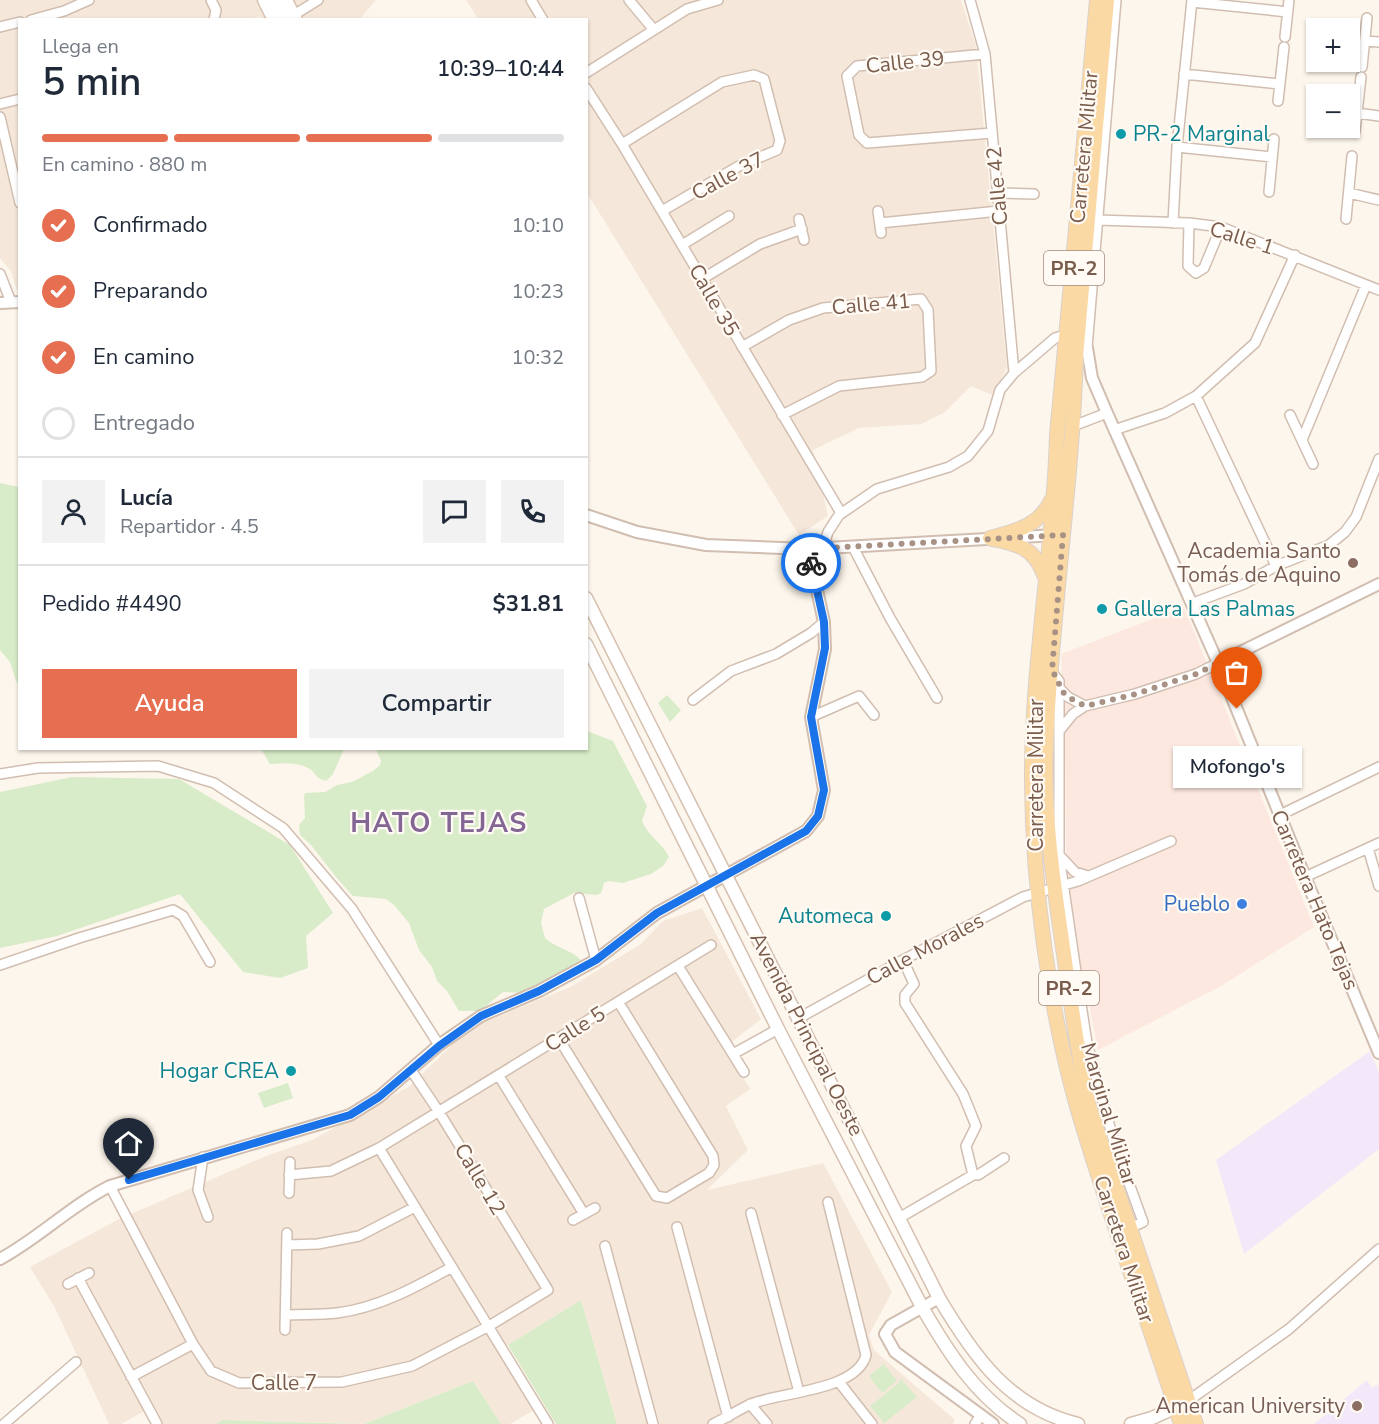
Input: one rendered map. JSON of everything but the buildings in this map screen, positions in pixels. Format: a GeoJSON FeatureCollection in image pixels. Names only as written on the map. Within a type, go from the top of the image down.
{"type":"FeatureCollection","features":[{"type":"Feature","properties":{"kind":"main road"},"geometry":{"type":"LineString","coordinates":[[264,0],[273,18]]}},
{"type":"Feature","properties":{"kind":"main road"},"geometry":{"type":"LineString","coordinates":[[273,0],[285,17],[295,17],[286,0]]}},
{"type":"Feature","properties":{"kind":"main road","name":"Carretera Militar"},"geometry":{"type":"LineString","coordinates":[[1097,0],[1057,435],[1052,671],[1046,747],[1049,834],[1059,887],[1079,1063],[1089,1106],[1130,1228],[1182,1405],[1181,1424]]}},
{"type":"Feature","properties":{"kind":"main road","name":"Carretera Militar"},"geometry":{"type":"LineString","coordinates":[[1107,0],[1076,357],[1073,426],[1056,535],[1045,578],[1032,744],[1038,893],[1057,1021],[1078,1110],[1182,1405],[1196,1424]]}},
{"type":"Feature","properties":{"kind":"main road"},"geometry":{"type":"LineString","coordinates":[[990,538],[1035,522],[1048,508],[1056,492]]}},
{"type":"Feature","properties":{"kind":"main road"},"geometry":{"type":"LineString","coordinates":[[990,538],[1017,544],[1031,553],[1040,564],[1045,578]]}},
{"type":"Feature","properties":{"kind":"main road","name":"Avenida Principal Oeste"},"geometry":{"type":"LineString","coordinates":[[588,602],[800,1018],[939,1298],[961,1336],[998,1381],[1033,1407],[1078,1424]]}},
{"type":"Feature","properties":{"kind":"main road","name":"Avenida Principal Oeste"},"geometry":{"type":"LineString","coordinates":[[588,648],[778,1029],[922,1307],[946,1348],[970,1381],[993,1404],[1020,1424]]}},
{"type":"Feature","properties":{"kind":"main road"},"geometry":{"type":"LineString","coordinates":[[588,666],[615,702]]}},
{"type":"Feature","properties":{"kind":"main road"},"geometry":{"type":"LineString","coordinates":[[1131,1424],[1182,1405]]}},
{"type":"Feature","properties":{"kind":"street"},"geometry":{"type":"LineString","coordinates":[[38,18],[64,11],[89,0]]}},
{"type":"Feature","properties":{"kind":"street"},"geometry":{"type":"LineString","coordinates":[[211,0],[216,10],[214,18]]}},
{"type":"Feature","properties":{"kind":"street"},"geometry":{"type":"LineString","coordinates":[[295,17],[318,0]]}},
{"type":"Feature","properties":{"kind":"street"},"geometry":{"type":"LineString","coordinates":[[531,0],[542,18]]}},
{"type":"Feature","properties":{"kind":"street"},"geometry":{"type":"LineString","coordinates":[[629,0],[654,30]]}},
{"type":"Feature","properties":{"kind":"street"},"geometry":{"type":"LineString","coordinates":[[588,72],[687,9],[718,0]]}},
{"type":"Feature","properties":{"kind":"street","name":"Calle 42"},"geometry":{"type":"LineString","coordinates":[[970,0],[985,54],[1014,373]]}},
{"type":"Feature","properties":{"kind":"street"},"geometry":{"type":"LineString","coordinates":[[1087,348],[1116,0]]}},
{"type":"Feature","properties":{"kind":"street"},"geometry":{"type":"LineString","coordinates":[[1285,37],[1289,0]]}},
{"type":"Feature","properties":{"kind":"street"},"geometry":{"type":"LineString","coordinates":[[1173,223],[1176,147],[1192,1],[1288,12]]}},
{"type":"Feature","properties":{"kind":"street"},"geometry":{"type":"LineString","coordinates":[[1362,67],[1367,18]]}},
{"type":"Feature","properties":{"kind":"street"},"geometry":{"type":"LineString","coordinates":[[0,27],[18,22]]}},
{"type":"Feature","properties":{"kind":"street"},"geometry":{"type":"LineString","coordinates":[[1365,41],[1379,42]]}},
{"type":"Feature","properties":{"kind":"street"},"geometry":{"type":"LineString","coordinates":[[1278,101],[1284,47]]}},
{"type":"Feature","properties":{"kind":"street","name":"Calle 39"},"geometry":{"type":"LineString","coordinates":[[985,54],[857,66],[847,76],[859,135],[867,143],[993,133]]}},
{"type":"Feature","properties":{"kind":"street"},"geometry":{"type":"LineString","coordinates":[[1184,74],[1280,84]]}},
{"type":"Feature","properties":{"kind":"street","name":"Calle 37"},"geometry":{"type":"LineString","coordinates":[[622,144],[722,82],[754,75],[764,79],[780,141],[777,150],[739,166],[662,211]]}},
{"type":"Feature","properties":{"kind":"street"},"geometry":{"type":"LineString","coordinates":[[1360,86],[1361,77]]}},
{"type":"Feature","properties":{"kind":"street","name":"Calle 35"},"geometry":{"type":"LineString","coordinates":[[588,91],[622,144],[840,513]]}},
{"type":"Feature","properties":{"kind":"street"},"geometry":{"type":"LineString","coordinates":[[0,104],[18,100]]}},
{"type":"Feature","properties":{"kind":"street"},"geometry":{"type":"LineString","coordinates":[[1360,113],[1379,116]]}},
{"type":"Feature","properties":{"kind":"street"},"geometry":{"type":"LineString","coordinates":[[0,117],[18,194]]}},
{"type":"Feature","properties":{"kind":"street"},"geometry":{"type":"LineString","coordinates":[[1269,192],[1274,139]]}},
{"type":"Feature","properties":{"kind":"street"},"geometry":{"type":"LineString","coordinates":[[1176,147],[1272,157]]}},
{"type":"Feature","properties":{"kind":"street"},"geometry":{"type":"LineString","coordinates":[[1346,219],[1352,156]]}},
{"type":"Feature","properties":{"kind":"street"},"geometry":{"type":"LineString","coordinates":[[998,193],[1034,194]]}},
{"type":"Feature","properties":{"kind":"street"},"geometry":{"type":"LineString","coordinates":[[1349,193],[1379,200]]}},
{"type":"Feature","properties":{"kind":"street"},"geometry":{"type":"LineString","coordinates":[[878,211],[880,228],[999,212]]}},
{"type":"Feature","properties":{"kind":"street"},"geometry":{"type":"LineString","coordinates":[[682,245],[729,216]]}},
{"type":"Feature","properties":{"kind":"street","name":"Calle 1"},"geometry":{"type":"LineString","coordinates":[[1098,220],[1189,223],[1221,227],[1379,290]]}},
{"type":"Feature","properties":{"kind":"street"},"geometry":{"type":"LineString","coordinates":[[1189,223],[1188,266],[1196,273],[1204,268],[1221,227]]}},
{"type":"Feature","properties":{"kind":"street"},"geometry":{"type":"LineString","coordinates":[[702,279],[760,244],[800,224],[804,240]]}},
{"type":"Feature","properties":{"kind":"street"},"geometry":{"type":"LineString","coordinates":[[1114,430],[1165,413],[1196,396],[1255,343],[1295,255]]}},
{"type":"Feature","properties":{"kind":"street"},"geometry":{"type":"LineString","coordinates":[[0,274],[10,302]]}},
{"type":"Feature","properties":{"kind":"street"},"geometry":{"type":"LineString","coordinates":[[1302,440],[1366,285]]}},
{"type":"Feature","properties":{"kind":"street","name":"Calle 41"},"geometry":{"type":"LineString","coordinates":[[742,347],[789,320],[823,308],[921,299],[928,310],[931,371],[922,377],[839,386],[782,415]]}},
{"type":"Feature","properties":{"kind":"street"},"geometry":{"type":"LineString","coordinates":[[823,548],[828,532],[840,513],[877,489],[949,467],[968,456],[988,431],[1000,390],[1014,373],[1055,339],[1068,334]]}},
{"type":"Feature","properties":{"kind":"street","name":"Carretera Hato Tejas"},"geometry":{"type":"LineString","coordinates":[[1087,348],[1092,378],[1193,603],[1379,1053]]}},
{"type":"Feature","properties":{"kind":"street"},"geometry":{"type":"LineString","coordinates":[[1196,396],[1275,566]]}},
{"type":"Feature","properties":{"kind":"street"},"geometry":{"type":"LineString","coordinates":[[1073,426],[1107,413]]}},
{"type":"Feature","properties":{"kind":"street"},"geometry":{"type":"LineString","coordinates":[[1290,415],[1313,464]]}},
{"type":"Feature","properties":{"kind":"street"},"geometry":{"type":"LineString","coordinates":[[1193,603],[1244,584],[1275,566],[1329,545],[1345,532],[1356,517],[1379,459]]}},
{"type":"Feature","properties":{"kind":"street"},"geometry":{"type":"LineString","coordinates":[[588,516],[637,532],[706,545],[808,549],[1056,535]]}},
{"type":"Feature","properties":{"kind":"street"},"geometry":{"type":"LineString","coordinates":[[853,547],[890,618],[937,698]]}},
{"type":"Feature","properties":{"kind":"street"},"geometry":{"type":"LineString","coordinates":[[0,1259],[20,1249],[87,1197],[110,1186],[350,1115],[379,1097],[439,1046],[481,1016],[539,991],[596,960],[657,913],[806,831],[818,816],[824,790],[811,717],[825,648],[824,622],[808,549]]}},
{"type":"Feature","properties":{"kind":"street"},"geometry":{"type":"LineString","coordinates":[[1060,730],[1073,714],[1085,706],[1136,694],[1196,674],[1379,584]]}},
{"type":"Feature","properties":{"kind":"street"},"geometry":{"type":"LineString","coordinates":[[693,700],[730,671],[776,654],[811,633],[824,622]]}},
{"type":"Feature","properties":{"kind":"street"},"geometry":{"type":"LineString","coordinates":[[1052,671],[1059,681],[1059,887]]}},
{"type":"Feature","properties":{"kind":"street"},"geometry":{"type":"LineString","coordinates":[[1059,688],[1068,697],[1085,706]]}},
{"type":"Feature","properties":{"kind":"street"},"geometry":{"type":"LineString","coordinates":[[811,717],[859,696],[874,715]]}},
{"type":"Feature","properties":{"kind":"street"},"geometry":{"type":"LineString","coordinates":[[0,774],[38,768],[158,766],[214,783],[283,828],[352,909],[439,1046]]}},
{"type":"Feature","properties":{"kind":"street"},"geometry":{"type":"LineString","coordinates":[[1280,815],[1379,767]]}},
{"type":"Feature","properties":{"kind":"street","name":"Calle Morales"},"geometry":{"type":"LineString","coordinates":[[800,1018],[903,960],[1023,897],[1059,887],[1171,841]]}},
{"type":"Feature","properties":{"kind":"street"},"geometry":{"type":"LineString","coordinates":[[1305,877],[1379,843]]}},
{"type":"Feature","properties":{"kind":"street"},"geometry":{"type":"LineString","coordinates":[[1368,848],[1379,886]]}},
{"type":"Feature","properties":{"kind":"street"},"geometry":{"type":"LineString","coordinates":[[1059,855],[1075,872],[1088,876]]}},
{"type":"Feature","properties":{"kind":"street"},"geometry":{"type":"LineString","coordinates":[[579,898],[596,960]]}},
{"type":"Feature","properties":{"kind":"street"},"geometry":{"type":"LineString","coordinates":[[0,965],[173,910],[183,916],[210,962]]}},
{"type":"Feature","properties":{"kind":"street","name":"Calle 5"},"geometry":{"type":"LineString","coordinates":[[289,1175],[332,1170],[379,1148],[711,945]]}},
{"type":"Feature","properties":{"kind":"street"},"geometry":{"type":"LineString","coordinates":[[903,960],[914,984],[905,995],[905,1003],[963,1094],[976,1126],[966,1146],[973,1175]]}},
{"type":"Feature","properties":{"kind":"street"},"geometry":{"type":"LineString","coordinates":[[678,966],[744,1072]]}},
{"type":"Feature","properties":{"kind":"street"},"geometry":{"type":"LineString","coordinates":[[559,1039],[656,1196],[667,1198],[709,1173],[714,1165],[713,1156],[619,1002]]}},
{"type":"Feature","properties":{"kind":"street"},"geometry":{"type":"LineString","coordinates":[[733,1054],[778,1029]]}},
{"type":"Feature","properties":{"kind":"street","name":"Calle 12"},"geometry":{"type":"LineString","coordinates":[[411,1070],[440,1112],[548,1290]]}},
{"type":"Feature","properties":{"kind":"street"},"geometry":{"type":"LineString","coordinates":[[499,1076],[584,1214]]}},
{"type":"Feature","properties":{"kind":"street"},"geometry":{"type":"LineString","coordinates":[[379,1148],[548,1424]]}},
{"type":"Feature","properties":{"kind":"street"},"geometry":{"type":"LineString","coordinates":[[203,1157],[198,1190],[208,1217]]}},
{"type":"Feature","properties":{"kind":"street"},"geometry":{"type":"LineString","coordinates":[[899,1218],[973,1175],[978,1175],[1004,1158]]}},
{"type":"Feature","properties":{"kind":"street"},"geometry":{"type":"LineString","coordinates":[[289,1193],[290,1162]]}},
{"type":"Feature","properties":{"kind":"street","name":"Calle 7"},"geometry":{"type":"LineString","coordinates":[[110,1186],[193,1344],[211,1371],[239,1383],[342,1382],[412,1366],[489,1326],[548,1290]]}},
{"type":"Feature","properties":{"kind":"street"},"geometry":{"type":"LineString","coordinates":[[713,1424],[750,1404],[839,1383],[861,1366],[866,1355],[828,1202]]}},
{"type":"Feature","properties":{"kind":"street"},"geometry":{"type":"LineString","coordinates":[[287,1245],[318,1244],[359,1236],[415,1207]]}},
{"type":"Feature","properties":{"kind":"street"},"geometry":{"type":"LineString","coordinates":[[573,1220],[594,1208]]}},
{"type":"Feature","properties":{"kind":"street"},"geometry":{"type":"LineString","coordinates":[[751,1213],[799,1392]]}},
{"type":"Feature","properties":{"kind":"street"},"geometry":{"type":"LineString","coordinates":[[677,1227],[728,1417]]}},
{"type":"Feature","properties":{"kind":"street"},"geometry":{"type":"LineString","coordinates":[[285,1330],[287,1233]]}},
{"type":"Feature","properties":{"kind":"street"},"geometry":{"type":"LineString","coordinates":[[605,1246],[653,1424]]}},
{"type":"Feature","properties":{"kind":"street"},"geometry":{"type":"LineString","coordinates":[[1182,1405],[1289,1329],[1379,1249]]}},
{"type":"Feature","properties":{"kind":"street"},"geometry":{"type":"LineString","coordinates":[[286,1315],[338,1313],[366,1306],[408,1291],[452,1267]]}},
{"type":"Feature","properties":{"kind":"street"},"geometry":{"type":"LineString","coordinates":[[68,1284],[89,1273]]}},
{"type":"Feature","properties":{"kind":"street"},"geometry":{"type":"LineString","coordinates":[[78,1278],[157,1424]]}},
{"type":"Feature","properties":{"kind":"street"},"geometry":{"type":"LineString","coordinates":[[939,1298],[891,1325],[885,1334],[895,1352],[978,1419],[993,1424]]}},
{"type":"Feature","properties":{"kind":"street"},"geometry":{"type":"LineString","coordinates":[[131,1377],[193,1344]]}},
{"type":"Feature","properties":{"kind":"street"},"geometry":{"type":"LineString","coordinates":[[4,1424],[76,1362]]}},
{"type":"Feature","properties":{"kind":"street"},"geometry":{"type":"LineString","coordinates":[[839,1383],[872,1424]]}},
{"type":"Feature","properties":{"kind":"street"},"geometry":{"type":"LineString","coordinates":[[750,1404],[767,1424]]}},
{"type":"Feature","properties":{"kind":"shaded area"},"geometry":{"type":"Polygon","coordinates":[[[0,0],[376,0],[361,18],[262,18],[259,16],[254,18],[18,18],[18,290],[11,271],[0,258],[0,0]]]}},
{"type":"Feature","properties":{"kind":"shaded area"},"geometry":{"type":"Polygon","coordinates":[[[466,0],[961,0],[976,46],[1007,368],[992,395],[971,386],[945,412],[921,424],[859,428],[813,450],[828,516],[799,535],[588,195],[588,18],[477,18],[466,0]]]}},
{"type":"Feature","properties":{"kind":"shaded area"},"geometry":{"type":"Polygon","coordinates":[[[1184,607],[1314,927],[1221,986],[1098,1050],[1069,906],[1061,654],[1184,607]]]}},
{"type":"Feature","properties":{"kind":"shaded area"},"geometry":{"type":"Polygon","coordinates":[[[702,908],[761,1019],[725,1047],[750,1089],[726,1106],[748,1150],[707,1190],[823,1163],[892,1292],[869,1335],[874,1350],[955,1420],[953,1424],[617,1424],[581,1300],[497,1352],[534,1410],[510,1424],[501,1424],[473,1381],[364,1424],[224,1420],[216,1424],[162,1424],[152,1407],[121,1424],[109,1424],[55,1308],[30,1267],[119,1219],[266,1156],[312,1140],[410,1086],[468,1029],[570,987],[641,944],[663,921],[702,908]]]}},
{"type":"Feature","properties":{"kind":"shaded area"},"geometry":{"type":"Polygon","coordinates":[[[1370,1051],[1379,1073],[1379,1149],[1244,1254],[1216,1160],[1370,1051]]]}},
{"type":"Feature","properties":{"kind":"shaded area","name":"American University"},"geometry":{"type":"Polygon","coordinates":[[[1367,1380],[1372,1388],[1379,1384],[1379,1424],[1314,1424],[1367,1380]]]}},
{"type":"Feature","properties":{"kind":"green space"},"geometry":{"type":"Polygon","coordinates":[[[0,483],[18,487],[18,683],[10,662],[0,650],[0,483]]]}},
{"type":"Feature","properties":{"kind":"green space"},"geometry":{"type":"Polygon","coordinates":[[[667,695],[681,710],[670,722],[658,703],[667,695]]]}},
{"type":"Feature","properties":{"kind":"green space"},"geometry":{"type":"Polygon","coordinates":[[[588,731],[613,741],[647,806],[642,821],[644,826],[669,857],[663,866],[651,874],[623,883],[608,881],[604,883],[601,893],[597,895],[574,893],[544,909],[541,923],[545,938],[580,959],[577,968],[523,993],[503,992],[480,1011],[459,1011],[447,991],[437,981],[432,967],[419,950],[409,923],[394,905],[386,899],[353,896],[300,835],[299,825],[305,818],[305,793],[325,792],[337,785],[352,782],[373,771],[381,761],[376,750],[588,750],[588,731]]]}},
{"type":"Feature","properties":{"kind":"green space"},"geometry":{"type":"Polygon","coordinates":[[[262,750],[344,750],[333,774],[326,781],[301,765],[270,764],[262,750]]]}},
{"type":"Feature","properties":{"kind":"green space"},"geometry":{"type":"Polygon","coordinates":[[[72,777],[179,779],[290,845],[333,913],[306,936],[308,968],[280,978],[243,972],[180,894],[57,936],[0,948],[0,792],[72,777]]]}},
{"type":"Feature","properties":{"kind":"green space"},"geometry":{"type":"Polygon","coordinates":[[[288,1083],[293,1098],[264,1108],[258,1093],[288,1083]]]}},
{"type":"Feature","properties":{"kind":"green space"},"geometry":{"type":"Polygon","coordinates":[[[581,1300],[617,1424],[556,1424],[508,1345],[581,1300]]]}},
{"type":"Feature","properties":{"kind":"green space"},"geometry":{"type":"Polygon","coordinates":[[[884,1364],[897,1381],[882,1393],[869,1376],[884,1364]]]}},
{"type":"Feature","properties":{"kind":"green space"},"geometry":{"type":"Polygon","coordinates":[[[901,1379],[917,1397],[884,1423],[870,1406],[901,1379]]]}},
{"type":"Feature","properties":{"kind":"green space"},"geometry":{"type":"Polygon","coordinates":[[[473,1381],[501,1424],[364,1424],[473,1381]]]}},
{"type":"Feature","properties":{"kind":"green space"},"geometry":{"type":"Polygon","coordinates":[[[223,1420],[364,1424],[216,1424],[223,1420]]]}},
{"type":"Feature","properties":{"kind":"way so far"},"geometry":{"type":"LineString","coordinates":[[811,563],[808,549],[1063,535],[1052,671],[1059,681],[1059,688],[1068,697],[1085,706],[1108,702],[1196,674],[1218,663],[1237,709]]}},
{"type":"Feature","properties":{"kind":"place","name":"PR-2 Marginal"},"geometry":{"type":"Point","coordinates":[1121,134]}},
{"type":"Feature","properties":{"kind":"place","name":"Academia Santo Tomás de Aquino"},"geometry":{"type":"Point","coordinates":[1353,563]}},
{"type":"Feature","properties":{"kind":"place","name":"Gallera Las Palmas"},"geometry":{"type":"Point","coordinates":[1102,609]}},
{"type":"Feature","properties":{"kind":"place","name":"Mofongo's"},"geometry":{"type":"Point","coordinates":[1237,709]}},
{"type":"Feature","properties":{"kind":"place","name":"Pueblo"},"geometry":{"type":"Point","coordinates":[1242,904]}},
{"type":"Feature","properties":{"kind":"place","name":"Automeca"},"geometry":{"type":"Point","coordinates":[886,916]}},
{"type":"Feature","properties":{"kind":"place","name":"Hogar CREA"},"geometry":{"type":"Point","coordinates":[291,1071]}},
{"type":"Feature","properties":{"kind":"place","name":"American University"},"geometry":{"type":"Point","coordinates":[1357,1406]}},
{"type":"Feature","properties":{"kind":"district","name":"HATO TEJAS"},"geometry":{"type":"Point","coordinates":[439,823]}},
{"type":"Feature","properties":{"kind":"route"},"geometry":{"type":"LineString","coordinates":[[129,1180],[350,1115],[379,1097],[439,1046],[481,1016],[539,991],[596,960],[657,913],[806,831],[818,816],[824,790],[811,717],[825,648],[824,622],[811,563]]}}]}
